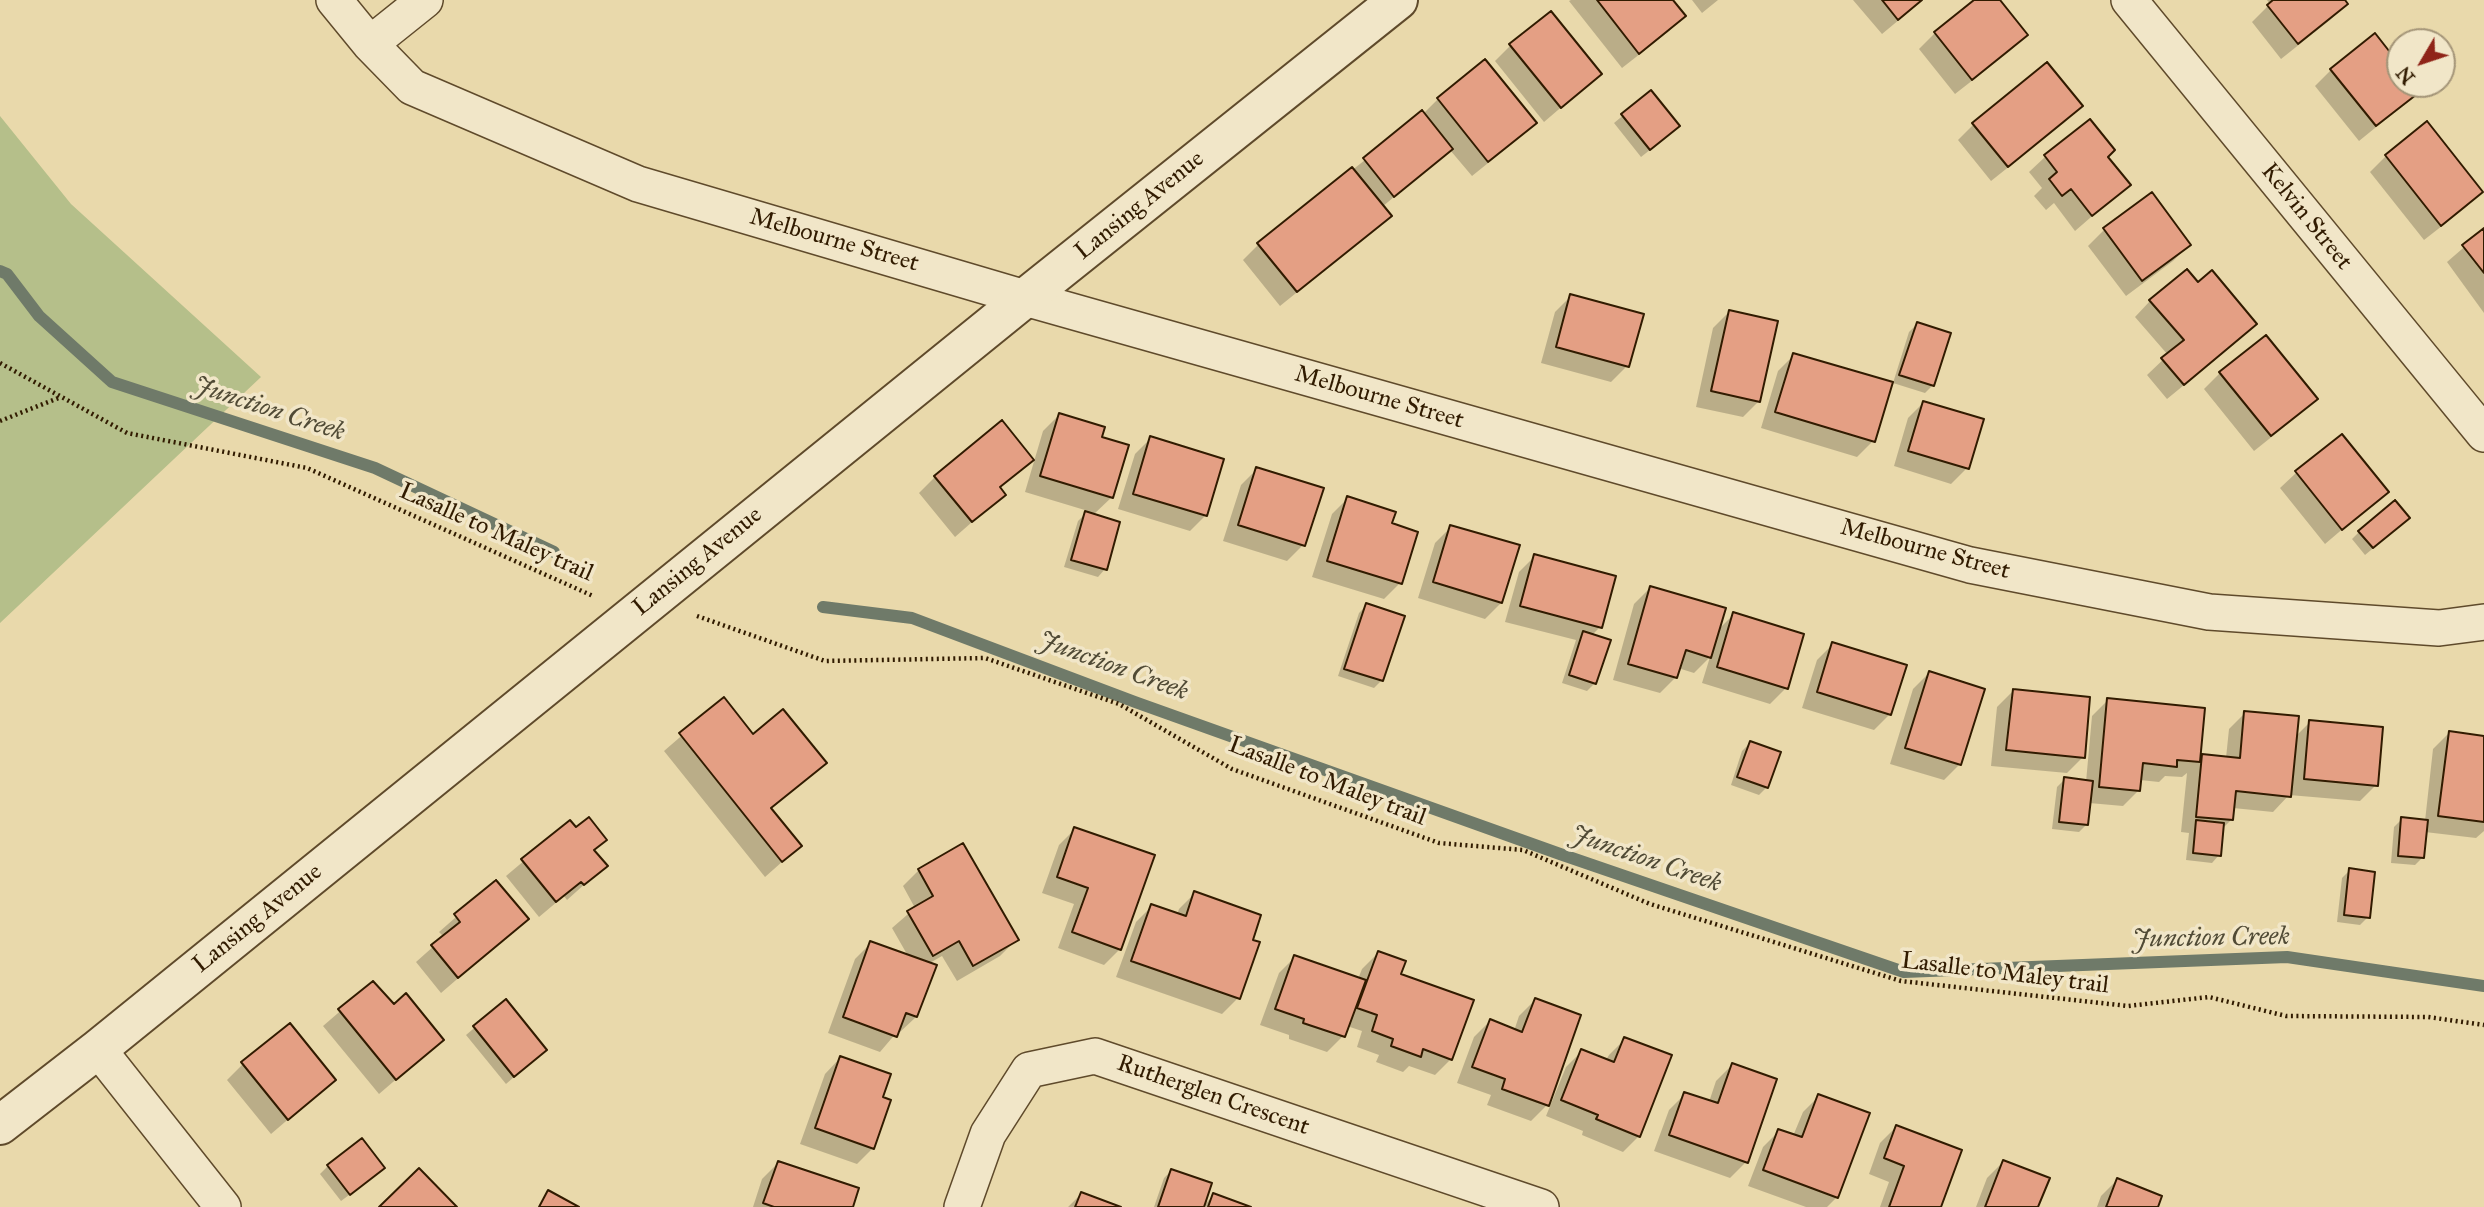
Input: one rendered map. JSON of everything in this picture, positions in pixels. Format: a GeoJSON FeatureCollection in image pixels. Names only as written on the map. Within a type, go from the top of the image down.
{"type":"FeatureCollection","features":[{"type":"Feature","properties":{"kind":"street","name":"Melbourne Street"},"geometry":{"type":"LineString","coordinates":[[334,0],[370,44],[412,87],[638,184],[1025,298],[1970,565],[2209,612],[2439,628],[2484,622]]}},
{"type":"Feature","properties":{"kind":"street"},"geometry":{"type":"LineString","coordinates":[[370,44],[425,0]]}},
{"type":"Feature","properties":{"kind":"street","name":"Lansing Avenue"},"geometry":{"type":"LineString","coordinates":[[0,1125],[98,1049],[1025,298],[1398,0]]}},
{"type":"Feature","properties":{"kind":"street","name":"Kelvin Street"},"geometry":{"type":"LineString","coordinates":[[2129,0],[2484,434]]}},
{"type":"Feature","properties":{"kind":"street"},"geometry":{"type":"LineString","coordinates":[[98,1049],[223,1207]]}},
{"type":"Feature","properties":{"kind":"street","name":"Rutherglen Crescent"},"geometry":{"type":"LineString","coordinates":[[962,1207],[988,1134],[1029,1070],[1095,1056],[1541,1207]]}},
{"type":"Feature","properties":{"kind":"path","name":"Lasalle to Maley trail"},"geometry":{"type":"LineString","coordinates":[[0,363],[127,432],[307,468],[599,599],[651,600],[825,661],[985,658],[1119,704],[1232,769],[1439,843],[1523,850],[1650,904],[1901,981],[2127,1006],[2209,997],[2286,1016],[2428,1017],[2484,1025]]}},
{"type":"Feature","properties":{"kind":"path"},"geometry":{"type":"LineString","coordinates":[[0,421],[62,397]]}},
{"type":"Feature","properties":{"kind":"green space"},"geometry":{"type":"Polygon","coordinates":[[[0,116],[71,204],[261,377],[0,623],[0,116]]]}},
{"type":"Feature","properties":{"kind":"building"},"geometry":{"type":"Polygon","coordinates":[[[1597,0],[1673,0],[1686,16],[1639,54],[1597,0]]]}},
{"type":"Feature","properties":{"kind":"building"},"geometry":{"type":"Polygon","coordinates":[[[1882,0],[1922,0],[1898,20],[1882,0]]]}},
{"type":"Feature","properties":{"kind":"building"},"geometry":{"type":"Polygon","coordinates":[[[1974,0],[2000,0],[2028,35],[1972,80],[1934,32],[1974,0]]]}},
{"type":"Feature","properties":{"kind":"building"},"geometry":{"type":"Polygon","coordinates":[[[2273,0],[2345,0],[2348,4],[2298,44],[2267,5],[2273,0]]]}},
{"type":"Feature","properties":{"kind":"building"},"geometry":{"type":"Polygon","coordinates":[[[1551,11],[1602,74],[1561,108],[1509,44],[1551,11]]]}},
{"type":"Feature","properties":{"kind":"building"},"geometry":{"type":"Polygon","coordinates":[[[2375,33],[2386,47],[2386,98],[2412,98],[2376,126],[2330,69],[2375,33]]]}},
{"type":"Feature","properties":{"kind":"building"},"geometry":{"type":"Polygon","coordinates":[[[1485,59],[1537,123],[1488,162],[1437,98],[1485,59]]]}},
{"type":"Feature","properties":{"kind":"building"},"geometry":{"type":"Polygon","coordinates":[[[2047,62],[2083,106],[2008,167],[1972,123],[2047,62]]]}},
{"type":"Feature","properties":{"kind":"building"},"geometry":{"type":"Polygon","coordinates":[[[1651,90],[1680,126],[1650,150],[1621,114],[1651,90]]]}},
{"type":"Feature","properties":{"kind":"building"},"geometry":{"type":"Polygon","coordinates":[[[1422,110],[1453,149],[1394,197],[1363,158],[1422,110]]]}},
{"type":"Feature","properties":{"kind":"building"},"geometry":{"type":"Polygon","coordinates":[[[2090,119],[2115,150],[2108,157],[2131,185],[2092,216],[2071,189],[2062,196],[2049,179],[2057,172],[2044,155],[2090,119]]]}},
{"type":"Feature","properties":{"kind":"building"},"geometry":{"type":"Polygon","coordinates":[[[2427,121],[2483,192],[2441,226],[2385,155],[2427,121]]]}},
{"type":"Feature","properties":{"kind":"building"},"geometry":{"type":"Polygon","coordinates":[[[1352,167],[1392,216],[1297,292],[1257,243],[1352,167]]]}},
{"type":"Feature","properties":{"kind":"building"},"geometry":{"type":"Polygon","coordinates":[[[2152,192],[2191,245],[2142,281],[2103,228],[2152,192]]]}},
{"type":"Feature","properties":{"kind":"building"},"geometry":{"type":"Polygon","coordinates":[[[2484,228],[2484,273],[2462,245],[2484,228]]]}},
{"type":"Feature","properties":{"kind":"building"},"geometry":{"type":"Polygon","coordinates":[[[2187,269],[2198,282],[2212,270],[2257,324],[2184,385],[2161,358],[2184,340],[2149,300],[2187,269]]]}},
{"type":"Feature","properties":{"kind":"building"},"geometry":{"type":"Polygon","coordinates":[[[1570,294],[1644,314],[1629,367],[1556,347],[1570,294]]]}},
{"type":"Feature","properties":{"kind":"building"},"geometry":{"type":"Polygon","coordinates":[[[1729,310],[1778,321],[1760,402],[1711,391],[1729,310]]]}},
{"type":"Feature","properties":{"kind":"building"},"geometry":{"type":"Polygon","coordinates":[[[1917,322],[1951,333],[1934,386],[1899,375],[1917,322]]]}},
{"type":"Feature","properties":{"kind":"building"},"geometry":{"type":"Polygon","coordinates":[[[2266,335],[2318,399],[2271,436],[2219,372],[2266,335]]]}},
{"type":"Feature","properties":{"kind":"building"},"geometry":{"type":"Polygon","coordinates":[[[1793,353],[1893,382],[1875,442],[1775,412],[1793,353]]]}},
{"type":"Feature","properties":{"kind":"building"},"geometry":{"type":"Polygon","coordinates":[[[1923,401],[1984,419],[1969,469],[1908,451],[1923,401]]]}},
{"type":"Feature","properties":{"kind":"building"},"geometry":{"type":"Polygon","coordinates":[[[1059,413],[1105,427],[1102,437],[1129,445],[1113,498],[1040,476],[1059,413]]]}},
{"type":"Feature","properties":{"kind":"building"},"geometry":{"type":"Polygon","coordinates":[[[1002,420],[1034,460],[1000,487],[1006,495],[972,522],[934,476],[1002,420]]]}},
{"type":"Feature","properties":{"kind":"building"},"geometry":{"type":"Polygon","coordinates":[[[2342,434],[2389,492],[2342,530],[2295,471],[2342,434]]]}},
{"type":"Feature","properties":{"kind":"building"},"geometry":{"type":"Polygon","coordinates":[[[1150,436],[1224,459],[1207,516],[1133,494],[1150,436]]]}},
{"type":"Feature","properties":{"kind":"building"},"geometry":{"type":"Polygon","coordinates":[[[1256,467],[1324,488],[1305,546],[1238,525],[1256,467]]]}},
{"type":"Feature","properties":{"kind":"building"},"geometry":{"type":"Polygon","coordinates":[[[1347,496],[1396,512],[1392,523],[1418,532],[1402,584],[1327,561],[1347,496]]]}},
{"type":"Feature","properties":{"kind":"building"},"geometry":{"type":"Polygon","coordinates":[[[2395,500],[2410,518],[2373,548],[2358,531],[2395,500]]]}},
{"type":"Feature","properties":{"kind":"building"},"geometry":{"type":"Polygon","coordinates":[[[1085,511],[1120,522],[1107,570],[1071,560],[1085,511]]]}},
{"type":"Feature","properties":{"kind":"building"},"geometry":{"type":"Polygon","coordinates":[[[1450,525],[1520,545],[1502,603],[1433,582],[1450,525]]]}},
{"type":"Feature","properties":{"kind":"building"},"geometry":{"type":"Polygon","coordinates":[[[1534,554],[1616,576],[1602,628],[1520,606],[1534,554]]]}},
{"type":"Feature","properties":{"kind":"building"},"geometry":{"type":"Polygon","coordinates":[[[1650,586],[1726,608],[1711,658],[1686,650],[1677,678],[1628,664],[1650,586]]]}},
{"type":"Feature","properties":{"kind":"building"},"geometry":{"type":"Polygon","coordinates":[[[1366,603],[1405,616],[1383,681],[1344,669],[1366,603]]]}},
{"type":"Feature","properties":{"kind":"building"},"geometry":{"type":"Polygon","coordinates":[[[1733,612],[1804,634],[1788,689],[1717,667],[1733,612]]]}},
{"type":"Feature","properties":{"kind":"building"},"geometry":{"type":"Polygon","coordinates":[[[1583,631],[1611,640],[1596,684],[1569,675],[1583,631]]]}},
{"type":"Feature","properties":{"kind":"building"},"geometry":{"type":"Polygon","coordinates":[[[1832,642],[1907,665],[1891,715],[1817,692],[1832,642]]]}},
{"type":"Feature","properties":{"kind":"building"},"geometry":{"type":"Polygon","coordinates":[[[1929,671],[1985,689],[1961,765],[1905,748],[1929,671]]]}},
{"type":"Feature","properties":{"kind":"building"},"geometry":{"type":"Polygon","coordinates":[[[2013,689],[2090,697],[2085,758],[2006,750],[2013,689]]]}},
{"type":"Feature","properties":{"kind":"building"},"geometry":{"type":"Polygon","coordinates":[[[724,697],[753,734],[783,709],[827,763],[771,808],[802,846],[782,862],[679,733],[724,697]]]}},
{"type":"Feature","properties":{"kind":"building"},"geometry":{"type":"Polygon","coordinates":[[[2107,698],[2205,708],[2200,762],[2177,760],[2177,767],[2143,763],[2140,791],[2099,787],[2107,698]]]}},
{"type":"Feature","properties":{"kind":"building"},"geometry":{"type":"Polygon","coordinates":[[[2244,711],[2299,716],[2291,797],[2236,791],[2233,820],[2196,817],[2202,754],[2240,758],[2244,711]]]}},
{"type":"Feature","properties":{"kind":"building"},"geometry":{"type":"Polygon","coordinates":[[[2309,720],[2383,727],[2378,786],[2304,779],[2309,720]]]}},
{"type":"Feature","properties":{"kind":"building"},"geometry":{"type":"Polygon","coordinates":[[[2449,731],[2484,736],[2484,822],[2438,816],[2449,731]]]}},
{"type":"Feature","properties":{"kind":"building"},"geometry":{"type":"Polygon","coordinates":[[[1750,741],[1781,752],[1768,788],[1737,777],[1750,741]]]}},
{"type":"Feature","properties":{"kind":"building"},"geometry":{"type":"Polygon","coordinates":[[[2064,777],[2093,781],[2088,825],[2059,822],[2064,777]]]}},
{"type":"Feature","properties":{"kind":"building"},"geometry":{"type":"Polygon","coordinates":[[[589,817],[607,840],[594,850],[608,866],[584,885],[581,882],[556,902],[521,859],[570,820],[576,827],[589,817]]]}},
{"type":"Feature","properties":{"kind":"building"},"geometry":{"type":"Polygon","coordinates":[[[2401,817],[2428,820],[2424,858],[2398,856],[2401,817]]]}},
{"type":"Feature","properties":{"kind":"building"},"geometry":{"type":"Polygon","coordinates":[[[2196,820],[2224,823],[2221,856],[2193,853],[2196,820]]]}},
{"type":"Feature","properties":{"kind":"building"},"geometry":{"type":"Polygon","coordinates":[[[1074,827],[1155,855],[1121,950],[1072,932],[1088,888],[1057,877],[1074,827]]]}},
{"type":"Feature","properties":{"kind":"building"},"geometry":{"type":"Polygon","coordinates":[[[963,843],[1019,940],[973,966],[959,941],[933,956],[907,911],[933,896],[918,869],[963,843]]]}},
{"type":"Feature","properties":{"kind":"building"},"geometry":{"type":"Polygon","coordinates":[[[2349,868],[2375,872],[2370,918],[2344,915],[2349,868]]]}},
{"type":"Feature","properties":{"kind":"building"},"geometry":{"type":"Polygon","coordinates":[[[496,880],[529,919],[458,978],[431,945],[460,922],[454,914],[496,880]]]}},
{"type":"Feature","properties":{"kind":"building"},"geometry":{"type":"Polygon","coordinates":[[[1194,891],[1261,915],[1253,940],[1260,942],[1240,999],[1131,961],[1151,904],[1186,916],[1194,891]]]}},
{"type":"Feature","properties":{"kind":"building"},"geometry":{"type":"Polygon","coordinates":[[[870,941],[937,965],[917,1017],[906,1013],[897,1037],[843,1017],[870,941]]]}},
{"type":"Feature","properties":{"kind":"building"},"geometry":{"type":"Polygon","coordinates":[[[1378,951],[1406,961],[1401,974],[1474,1000],[1452,1060],[1423,1049],[1421,1057],[1391,1046],[1393,1039],[1372,1031],[1377,1015],[1357,1008],[1378,951]]]}},
{"type":"Feature","properties":{"kind":"building"},"geometry":{"type":"Polygon","coordinates":[[[1294,955],[1366,980],[1345,1037],[1303,1023],[1304,1019],[1275,1009],[1294,955]]]}},
{"type":"Feature","properties":{"kind":"building"},"geometry":{"type":"Polygon","coordinates":[[[373,981],[394,1004],[406,993],[444,1040],[396,1080],[338,1009],[373,981]]]}},
{"type":"Feature","properties":{"kind":"building"},"geometry":{"type":"Polygon","coordinates":[[[1535,998],[1581,1015],[1549,1106],[1502,1089],[1505,1079],[1472,1067],[1490,1019],[1522,1032],[1535,998]]]}},
{"type":"Feature","properties":{"kind":"building"},"geometry":{"type":"Polygon","coordinates":[[[506,999],[547,1050],[514,1077],[473,1026],[506,999]]]}},
{"type":"Feature","properties":{"kind":"building"},"geometry":{"type":"Polygon","coordinates":[[[290,1023],[336,1080],[288,1120],[241,1062],[290,1023]]]}},
{"type":"Feature","properties":{"kind":"building"},"geometry":{"type":"Polygon","coordinates":[[[1624,1037],[1672,1055],[1640,1137],[1596,1119],[1598,1115],[1561,1100],[1581,1049],[1614,1062],[1624,1037]]]}},
{"type":"Feature","properties":{"kind":"building"},"geometry":{"type":"Polygon","coordinates":[[[840,1056],[891,1074],[883,1097],[891,1100],[874,1149],[815,1128],[840,1056]]]}},
{"type":"Feature","properties":{"kind":"building"},"geometry":{"type":"Polygon","coordinates":[[[1732,1063],[1777,1079],[1748,1163],[1669,1135],[1684,1092],[1718,1103],[1732,1063]]]}},
{"type":"Feature","properties":{"kind":"building"},"geometry":{"type":"Polygon","coordinates":[[[1818,1094],[1870,1113],[1838,1198],[1763,1170],[1778,1129],[1802,1137],[1818,1094]]]}},
{"type":"Feature","properties":{"kind":"building"},"geometry":{"type":"Polygon","coordinates":[[[1896,1125],[1962,1150],[1941,1207],[1889,1207],[1904,1166],[1884,1158],[1896,1125]]]}},
{"type":"Feature","properties":{"kind":"building"},"geometry":{"type":"Polygon","coordinates":[[[362,1138],[385,1168],[350,1195],[327,1165],[362,1138]]]}},
{"type":"Feature","properties":{"kind":"building"},"geometry":{"type":"Polygon","coordinates":[[[2003,1160],[2050,1178],[2038,1207],[1985,1207],[2003,1160]]]}},
{"type":"Feature","properties":{"kind":"building"},"geometry":{"type":"Polygon","coordinates":[[[778,1161],[859,1188],[853,1207],[774,1207],[763,1203],[778,1161]]]}},
{"type":"Feature","properties":{"kind":"building"},"geometry":{"type":"Polygon","coordinates":[[[419,1168],[457,1207],[379,1207],[419,1168]]]}},
{"type":"Feature","properties":{"kind":"building"},"geometry":{"type":"Polygon","coordinates":[[[1171,1169],[1212,1183],[1204,1207],[1158,1207],[1171,1169]]]}},
{"type":"Feature","properties":{"kind":"building"},"geometry":{"type":"Polygon","coordinates":[[[2117,1178],[2162,1196],[2158,1207],[2106,1207],[2117,1178]]]}},
{"type":"Feature","properties":{"kind":"building"},"geometry":{"type":"Polygon","coordinates":[[[548,1190],[579,1207],[539,1207],[548,1190]]]}},
{"type":"Feature","properties":{"kind":"building"},"geometry":{"type":"Polygon","coordinates":[[[1081,1192],[1121,1207],[1075,1207],[1081,1192]]]}},
{"type":"Feature","properties":{"kind":"building"},"geometry":{"type":"Polygon","coordinates":[[[1213,1193],[1251,1207],[1208,1207],[1213,1193]]]}},
{"type":"Feature","properties":{"kind":"waterway","name":"Junction Creek"},"geometry":{"type":"LineString","coordinates":[[0,271],[7,274],[39,316],[112,382],[375,468],[554,552]]}},
{"type":"Feature","properties":{"kind":"waterway","name":"Junction Creek"},"geometry":{"type":"LineString","coordinates":[[823,607],[912,618],[1135,702],[1560,854],[1904,972],[2287,957],[2484,986]]}}]}
